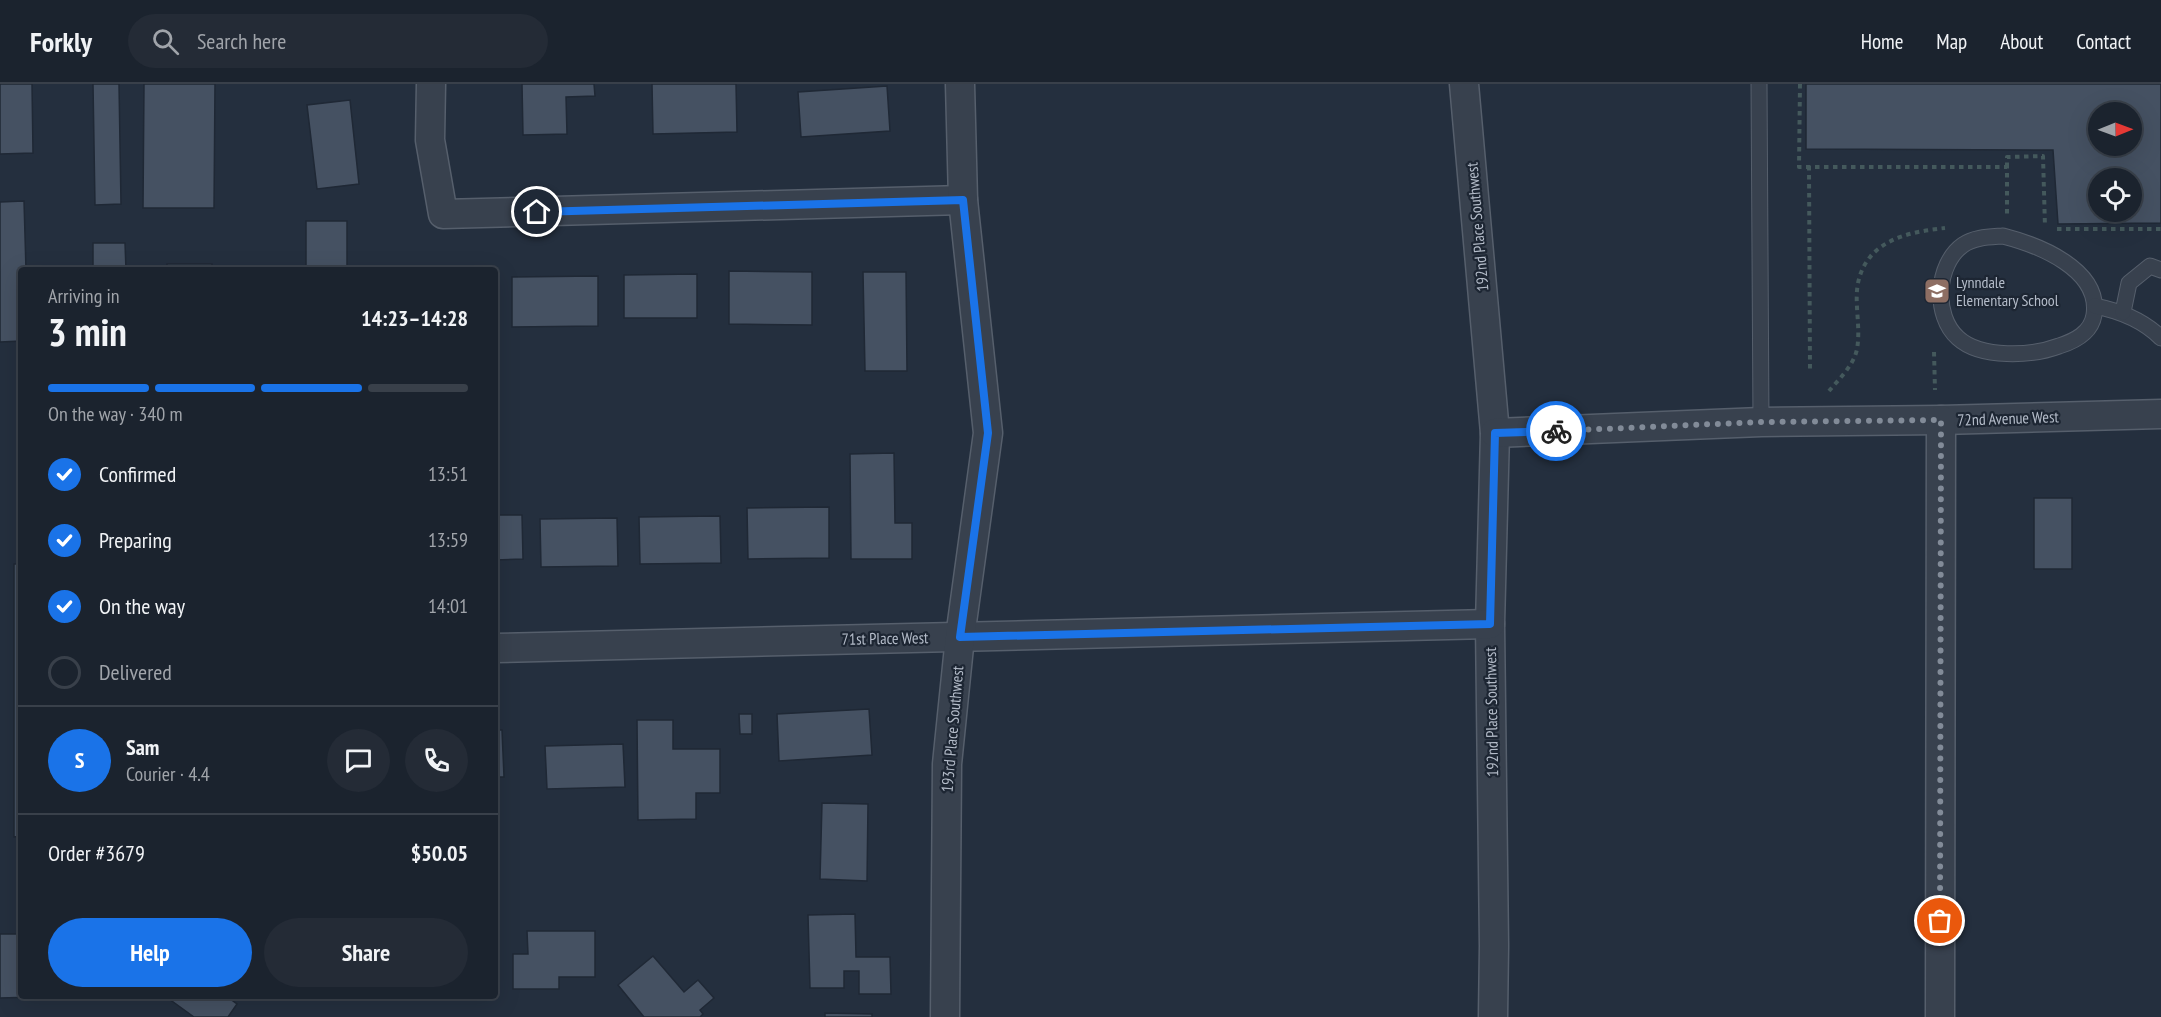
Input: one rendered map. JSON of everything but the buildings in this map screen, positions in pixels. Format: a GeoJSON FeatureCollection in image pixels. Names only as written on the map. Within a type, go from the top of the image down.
{"type":"FeatureCollection","features":[{"type":"Feature","properties":{"kind":"street"},"geometry":{"type":"LineString","coordinates":[[431,84],[430,140],[443,214],[963,200]]}},
{"type":"Feature","properties":{"kind":"street","name":"193rd Place Southwest"},"geometry":{"type":"LineString","coordinates":[[945,1017],[947,764],[960,637],[988,433],[963,200],[960,84]]}},
{"type":"Feature","properties":{"kind":"street","name":"192nd Place Southwest"},"geometry":{"type":"LineString","coordinates":[[1464,84],[1495,433],[1490,624],[1493,1017]]}},
{"type":"Feature","properties":{"kind":"street","name":"72nd Avenue West"},"geometry":{"type":"LineString","coordinates":[[1495,433],[1761,422],[2161,414]]}},
{"type":"Feature","properties":{"kind":"street"},"geometry":{"type":"LineString","coordinates":[[1940,1017],[1941,420]]}},
{"type":"Feature","properties":{"kind":"street","name":"71st Place West"},"geometry":{"type":"LineString","coordinates":[[498,648],[1490,624]]}},
{"type":"Feature","properties":{"kind":"lane"},"geometry":{"type":"LineString","coordinates":[[1759,84],[1761,422]]}},
{"type":"Feature","properties":{"kind":"lane"},"geometry":{"type":"LineString","coordinates":[[2003,236],[2045,250],[2070,266],[2084,278],[2093,293],[2095,306],[2093,321],[2086,332],[2075,340],[2033,352],[2005,354],[1973,347],[1958,338],[1946,318],[1940,297],[1943,277],[1951,257],[1964,244],[1983,238],[2003,236]]}},
{"type":"Feature","properties":{"kind":"lane"},"geometry":{"type":"LineString","coordinates":[[2123,312],[2129,283],[2150,266],[2161,270]]}},
{"type":"Feature","properties":{"kind":"lane"},"geometry":{"type":"LineString","coordinates":[[2095,306],[2123,312],[2161,338]]}},
{"type":"Feature","properties":{"kind":"path"},"geometry":{"type":"LineString","coordinates":[[1800,84],[1799,166],[2007,167]]}},
{"type":"Feature","properties":{"kind":"path"},"geometry":{"type":"LineString","coordinates":[[2007,215],[2007,157],[2043,156],[2045,229],[2161,229]]}},
{"type":"Feature","properties":{"kind":"path"},"geometry":{"type":"LineString","coordinates":[[1809,166],[1810,371]]}},
{"type":"Feature","properties":{"kind":"path"},"geometry":{"type":"LineString","coordinates":[[1828,392],[1848,368],[1857,350],[1858,283],[1870,256],[1891,239],[1955,227]]}},
{"type":"Feature","properties":{"kind":"path"},"geometry":{"type":"LineString","coordinates":[[1934,352],[1935,390]]}},
{"type":"Feature","properties":{"kind":"way so far"},"geometry":{"type":"LineString","coordinates":[[1556,431],[1761,422],[1941,420],[1940,921]]}},
{"type":"Feature","properties":{"kind":"place","name":"Lynndale Elementary School"},"geometry":{"type":"Point","coordinates":[1937,291]}},
{"type":"Feature","properties":{"kind":"route"},"geometry":{"type":"LineString","coordinates":[[537,212],[963,200],[988,433],[960,637],[1490,624],[1495,433],[1556,431]]}}]}
